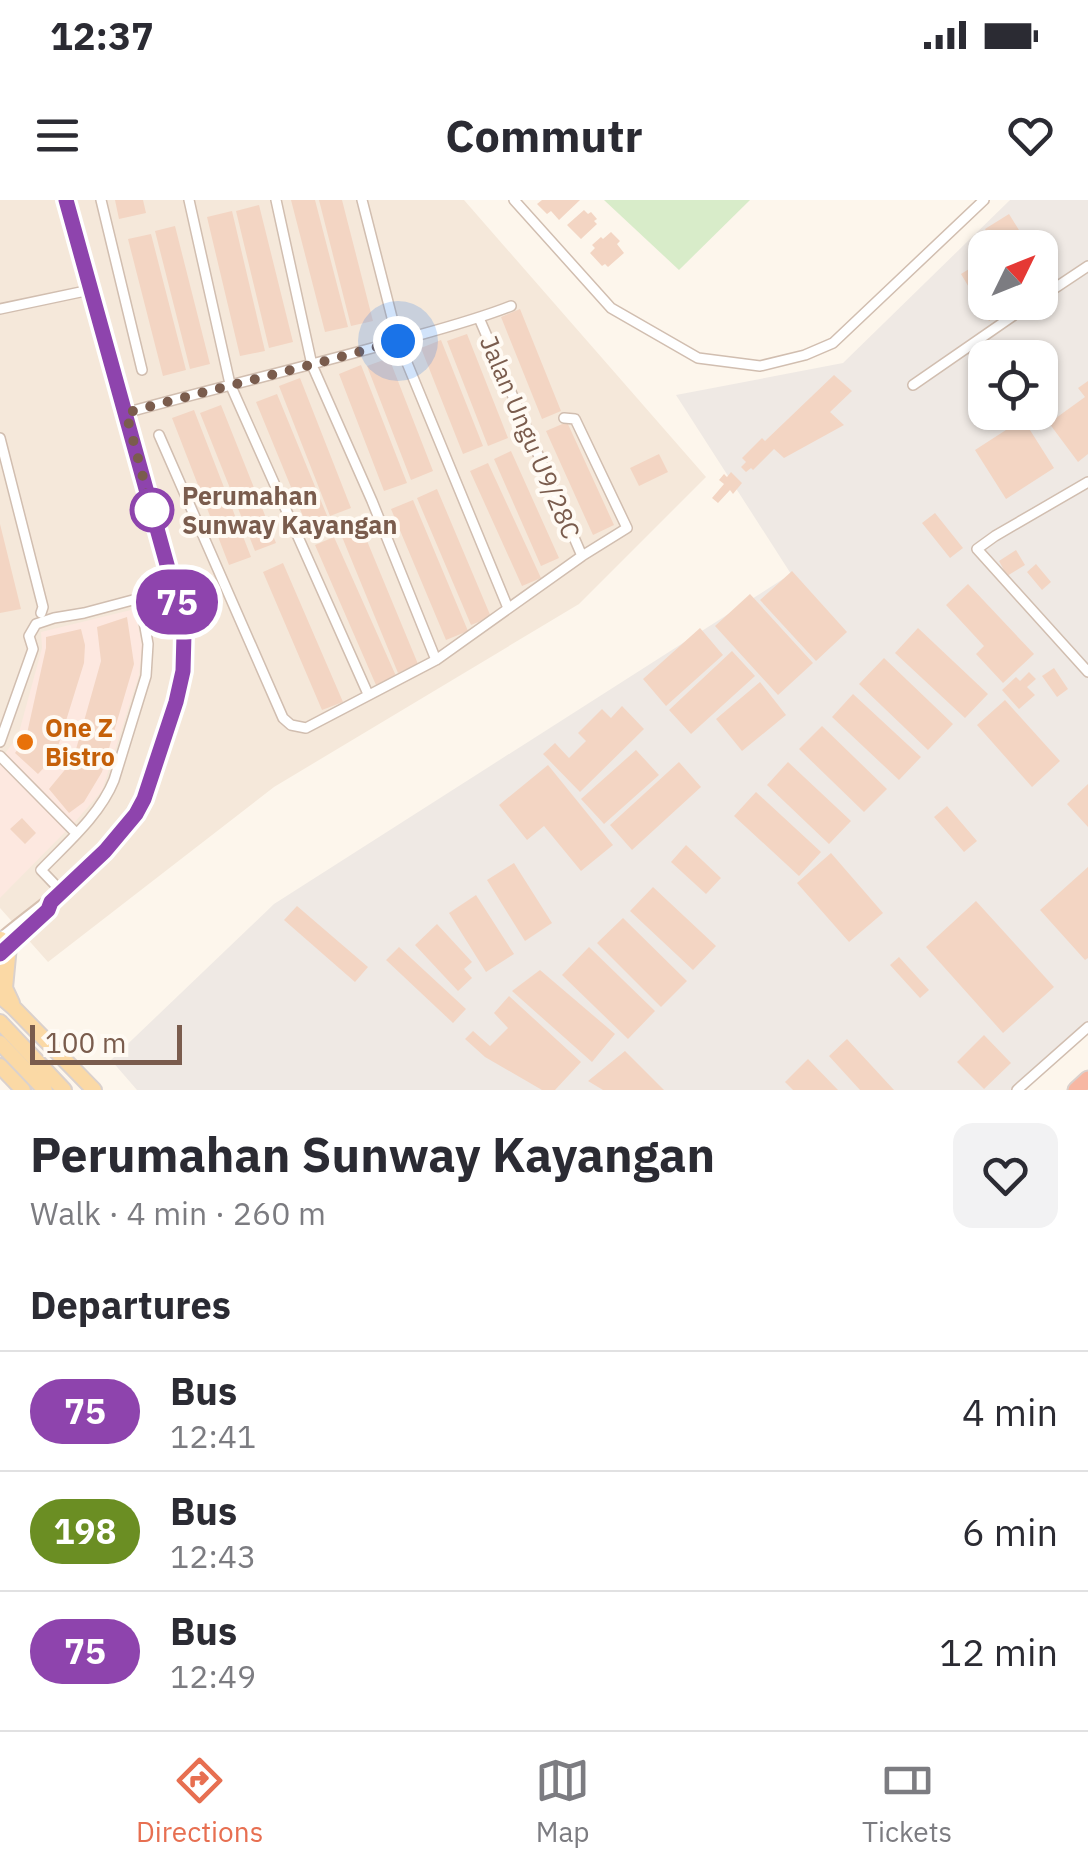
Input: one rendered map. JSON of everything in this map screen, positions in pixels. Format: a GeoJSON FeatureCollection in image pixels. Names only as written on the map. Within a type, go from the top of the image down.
{"type":"FeatureCollection","features":[{"type":"Feature","properties":{"kind":"highway"},"geometry":{"type":"LineString","coordinates":[[1076,1090],[1088,1079]]}},
{"type":"Feature","properties":{"kind":"main road"},"geometry":{"type":"LineString","coordinates":[[2,944],[5,988],[14,1008]]}},
{"type":"Feature","properties":{"kind":"main road"},"geometry":{"type":"LineString","coordinates":[[0,996],[94,1090]]}},
{"type":"Feature","properties":{"kind":"main road"},"geometry":{"type":"LineString","coordinates":[[0,1022],[64,1090]]}},
{"type":"Feature","properties":{"kind":"main road"},"geometry":{"type":"LineString","coordinates":[[0,1043],[45,1090]]}},
{"type":"Feature","properties":{"kind":"main road"},"geometry":{"type":"LineString","coordinates":[[0,1066],[23,1090]]}},
{"type":"Feature","properties":{"kind":"street"},"geometry":{"type":"LineString","coordinates":[[2,944],[48,910],[51,902],[105,851],[136,814],[176,702],[183,671],[184,634],[174,590],[66,200]]}},
{"type":"Feature","properties":{"kind":"street"},"geometry":{"type":"LineString","coordinates":[[101,200],[142,370]]}},
{"type":"Feature","properties":{"kind":"street"},"geometry":{"type":"LineString","coordinates":[[189,200],[230,384],[368,694]]}},
{"type":"Feature","properties":{"kind":"street"},"geometry":{"type":"LineString","coordinates":[[276,200],[312,365],[436,660]]}},
{"type":"Feature","properties":{"kind":"street"},"geometry":{"type":"LineString","coordinates":[[362,200],[398,341],[508,608]]}},
{"type":"Feature","properties":{"kind":"street"},"geometry":{"type":"LineString","coordinates":[[514,200],[611,308],[698,358],[760,366],[805,356],[833,342],[984,200]]}},
{"type":"Feature","properties":{"kind":"street"},"geometry":{"type":"LineString","coordinates":[[1058,286],[1088,266]]}},
{"type":"Feature","properties":{"kind":"street"},"geometry":{"type":"LineString","coordinates":[[0,309],[90,290]]}},
{"type":"Feature","properties":{"kind":"street"},"geometry":{"type":"LineString","coordinates":[[126,413],[312,365],[511,306]]}},
{"type":"Feature","properties":{"kind":"street","name":"Jalan Ungu U9/28C"},"geometry":{"type":"LineString","coordinates":[[479,318],[582,556]]}},
{"type":"Feature","properties":{"kind":"street"},"geometry":{"type":"LineString","coordinates":[[913,385],[1007,320]]}},
{"type":"Feature","properties":{"kind":"street"},"geometry":{"type":"LineString","coordinates":[[159,435],[283,718],[291,725],[306,728],[436,660],[627,528],[575,419],[564,418]]}},
{"type":"Feature","properties":{"kind":"street"},"geometry":{"type":"LineString","coordinates":[[0,438],[43,607],[41,613]]}},
{"type":"Feature","properties":{"kind":"street"},"geometry":{"type":"LineString","coordinates":[[1088,482],[978,550],[1088,672]]}},
{"type":"Feature","properties":{"kind":"street"},"geometry":{"type":"LineString","coordinates":[[0,742],[33,649],[33,627],[54,618],[174,590]]}},
{"type":"Feature","properties":{"kind":"street"},"geometry":{"type":"LineString","coordinates":[[62,892],[41,870],[108,795],[146,676],[148,644],[140,599]]}},
{"type":"Feature","properties":{"kind":"street"},"geometry":{"type":"LineString","coordinates":[[0,756],[76,834]]}},
{"type":"Feature","properties":{"kind":"street"},"geometry":{"type":"LineString","coordinates":[[1017,1090],[1088,1027]]}},
{"type":"Feature","properties":{"kind":"shaded area"},"geometry":{"type":"Polygon","coordinates":[[[0,200],[464,200],[706,477],[579,604],[274,787],[48,962],[0,908],[0,200]]]}},
{"type":"Feature","properties":{"kind":"shaded area"},"geometry":{"type":"Polygon","coordinates":[[[1010,200],[1088,200],[1088,1034],[1022,1090],[137,1090],[111,1060],[274,904],[791,574],[676,395],[843,363],[968,241],[968,320],[1058,320],[1058,230],[979,230],[1010,200]]]}},
{"type":"Feature","properties":{"kind":"shaded area"},"geometry":{"type":"Polygon","coordinates":[[[135,609],[142,646],[139,675],[102,791],[0,898],[0,760],[18,736],[42,648],[41,632],[135,609]]]}},
{"type":"Feature","properties":{"kind":"green space"},"geometry":{"type":"Polygon","coordinates":[[[604,200],[750,200],[679,270],[604,200]]]}},
{"type":"Feature","properties":{"kind":"building"},"geometry":{"type":"Polygon","coordinates":[[[115,200],[143,200],[146,213],[119,219],[115,200]]]}},
{"type":"Feature","properties":{"kind":"building"},"geometry":{"type":"Polygon","coordinates":[[[291,200],[315,200],[348,327],[325,332],[291,200]]]}},
{"type":"Feature","properties":{"kind":"building"},"geometry":{"type":"Polygon","coordinates":[[[319,200],[342,200],[373,321],[351,326],[319,200]]]}},
{"type":"Feature","properties":{"kind":"building"},"geometry":{"type":"Polygon","coordinates":[[[542,200],[580,200],[559,220],[537,204],[542,200]]]}},
{"type":"Feature","properties":{"kind":"building"},"geometry":{"type":"Polygon","coordinates":[[[259,205],[293,342],[269,348],[236,211],[259,205]]]}},
{"type":"Feature","properties":{"kind":"building"},"geometry":{"type":"Polygon","coordinates":[[[584,210],[591,212],[597,224],[581,239],[567,225],[584,210]]]}},
{"type":"Feature","properties":{"kind":"building"},"geometry":{"type":"Polygon","coordinates":[[[232,211],[265,351],[240,356],[207,217],[232,211]]]}},
{"type":"Feature","properties":{"kind":"building"},"geometry":{"type":"Polygon","coordinates":[[[1009,214],[1019,230],[986,230],[1009,214]]]}},
{"type":"Feature","properties":{"kind":"building"},"geometry":{"type":"Polygon","coordinates":[[[175,226],[210,364],[190,369],[155,231],[175,226]]]}},
{"type":"Feature","properties":{"kind":"building"},"geometry":{"type":"Polygon","coordinates":[[[611,232],[624,253],[608,267],[602,266],[590,253],[595,248],[592,245],[611,232]]]}},
{"type":"Feature","properties":{"kind":"building"},"geometry":{"type":"Polygon","coordinates":[[[151,234],[186,370],[163,376],[128,239],[151,234]]]}},
{"type":"Feature","properties":{"kind":"building"},"geometry":{"type":"Polygon","coordinates":[[[520,309],[561,411],[542,419],[501,317],[520,309]]]}},
{"type":"Feature","properties":{"kind":"building"},"geometry":{"type":"Polygon","coordinates":[[[467,334],[508,438],[488,446],[447,341],[467,334]]]}},
{"type":"Feature","properties":{"kind":"building"},"geometry":{"type":"Polygon","coordinates":[[[441,340],[483,446],[463,454],[421,348],[441,340]]]}},
{"type":"Feature","properties":{"kind":"building"},"geometry":{"type":"Polygon","coordinates":[[[389,358],[433,471],[411,480],[367,366],[389,358]]]}},
{"type":"Feature","properties":{"kind":"building"},"geometry":{"type":"Polygon","coordinates":[[[361,365],[407,483],[384,491],[339,374],[361,365]]]}},
{"type":"Feature","properties":{"kind":"building"},"geometry":{"type":"Polygon","coordinates":[[[834,375],[852,391],[830,412],[844,425],[784,458],[774,449],[746,472],[741,467],[746,462],[742,458],[834,375]]]}},
{"type":"Feature","properties":{"kind":"building"},"geometry":{"type":"Polygon","coordinates":[[[300,378],[351,508],[330,516],[279,386],[300,378]]]}},
{"type":"Feature","properties":{"kind":"building"},"geometry":{"type":"Polygon","coordinates":[[[1088,381],[1088,454],[1078,462],[1054,430],[1058,430],[1058,416],[1085,397],[1078,388],[1088,381]]]}},
{"type":"Feature","properties":{"kind":"building"},"geometry":{"type":"Polygon","coordinates":[[[277,394],[328,518],[307,526],[256,402],[277,394]]]}},
{"type":"Feature","properties":{"kind":"building"},"geometry":{"type":"Polygon","coordinates":[[[221,405],[276,543],[255,551],[200,413],[221,405]]]}},
{"type":"Feature","properties":{"kind":"building"},"geometry":{"type":"Polygon","coordinates":[[[194,410],[251,557],[229,565],[172,418],[194,410]]]}},
{"type":"Feature","properties":{"kind":"building"},"geometry":{"type":"Polygon","coordinates":[[[567,422],[614,525],[593,535],[546,431],[567,422]]]}},
{"type":"Feature","properties":{"kind":"building"},"geometry":{"type":"Polygon","coordinates":[[[1006,430],[1030,430],[1054,468],[1006,499],[975,450],[1006,430]]]}},
{"type":"Feature","properties":{"kind":"building"},"geometry":{"type":"Polygon","coordinates":[[[511,451],[559,558],[541,566],[494,459],[511,451]]]}},
{"type":"Feature","properties":{"kind":"building"},"geometry":{"type":"Polygon","coordinates":[[[659,454],[668,472],[639,486],[630,468],[659,454]]]}},
{"type":"Feature","properties":{"kind":"building"},"geometry":{"type":"Polygon","coordinates":[[[488,463],[541,578],[522,586],[470,471],[488,463]]]}},
{"type":"Feature","properties":{"kind":"building"},"geometry":{"type":"Polygon","coordinates":[[[731,472],[742,483],[718,503],[712,498],[724,484],[719,480],[731,472]]]}},
{"type":"Feature","properties":{"kind":"building"},"geometry":{"type":"Polygon","coordinates":[[[437,489],[491,617],[471,625],[417,498],[437,489]]]}},
{"type":"Feature","properties":{"kind":"building"},"geometry":{"type":"Polygon","coordinates":[[[413,500],[468,631],[446,640],[391,509],[413,500]]]}},
{"type":"Feature","properties":{"kind":"building"},"geometry":{"type":"Polygon","coordinates":[[[935,513],[963,548],[950,558],[922,523],[935,513]]]}},
{"type":"Feature","properties":{"kind":"building"},"geometry":{"type":"Polygon","coordinates":[[[0,524],[21,609],[0,613],[0,524]]]}},
{"type":"Feature","properties":{"kind":"building"},"geometry":{"type":"Polygon","coordinates":[[[360,524],[418,664],[398,673],[340,532],[360,524]]]}},
{"type":"Feature","properties":{"kind":"building"},"geometry":{"type":"Polygon","coordinates":[[[334,537],[396,676],[376,685],[315,545],[334,537]]]}},
{"type":"Feature","properties":{"kind":"building"},"geometry":{"type":"Polygon","coordinates":[[[1016,550],[1025,565],[1007,576],[999,561],[1016,550]]]}},
{"type":"Feature","properties":{"kind":"building"},"geometry":{"type":"Polygon","coordinates":[[[283,563],[343,702],[322,710],[263,572],[283,563]]]}},
{"type":"Feature","properties":{"kind":"building"},"geometry":{"type":"Polygon","coordinates":[[[1036,564],[1051,582],[1042,590],[1027,572],[1036,564]]]}},
{"type":"Feature","properties":{"kind":"building"},"geometry":{"type":"Polygon","coordinates":[[[792,571],[847,632],[816,661],[760,600],[792,571]]]}},
{"type":"Feature","properties":{"kind":"building"},"geometry":{"type":"Polygon","coordinates":[[[968,584],[1034,654],[1003,683],[976,654],[984,646],[946,605],[968,584]]]}},
{"type":"Feature","properties":{"kind":"building"},"geometry":{"type":"Polygon","coordinates":[[[750,594],[813,663],[778,695],[715,626],[750,594]]]}},
{"type":"Feature","properties":{"kind":"building"},"geometry":{"type":"Polygon","coordinates":[[[127,617],[134,664],[102,772],[84,802],[69,813],[49,789],[73,760],[101,661],[97,627],[127,617]]]}},
{"type":"Feature","properties":{"kind":"building"},"geometry":{"type":"Polygon","coordinates":[[[700,628],[723,655],[666,706],[643,679],[700,628]]]}},
{"type":"Feature","properties":{"kind":"building"},"geometry":{"type":"Polygon","coordinates":[[[918,628],[988,694],[965,718],[895,653],[918,628]]]}},
{"type":"Feature","properties":{"kind":"building"},"geometry":{"type":"Polygon","coordinates":[[[81,629],[84,663],[55,756],[38,774],[15,753],[26,738],[46,637],[81,629]]]}},
{"type":"Feature","properties":{"kind":"building"},"geometry":{"type":"Polygon","coordinates":[[[732,651],[755,676],[691,734],[669,710],[732,651]]]}},
{"type":"Feature","properties":{"kind":"building"},"geometry":{"type":"Polygon","coordinates":[[[884,658],[953,724],[928,750],[859,684],[884,658]]]}},
{"type":"Feature","properties":{"kind":"building"},"geometry":{"type":"Polygon","coordinates":[[[1054,668],[1068,689],[1057,697],[1042,676],[1054,668]]]}},
{"type":"Feature","properties":{"kind":"building"},"geometry":{"type":"Polygon","coordinates":[[[1029,672],[1036,679],[1027,687],[1035,695],[1019,709],[1002,690],[1016,677],[1020,681],[1029,672]]]}},
{"type":"Feature","properties":{"kind":"building"},"geometry":{"type":"Polygon","coordinates":[[[760,682],[786,715],[742,751],[716,719],[760,682]]]}},
{"type":"Feature","properties":{"kind":"building"},"geometry":{"type":"Polygon","coordinates":[[[853,694],[921,757],[899,780],[832,717],[853,694]]]}},
{"type":"Feature","properties":{"kind":"building"},"geometry":{"type":"Polygon","coordinates":[[[1005,700],[1060,761],[1032,787],[977,725],[1005,700]]]}},
{"type":"Feature","properties":{"kind":"building"},"geometry":{"type":"Polygon","coordinates":[[[622,706],[644,729],[580,792],[543,754],[555,743],[569,758],[586,741],[578,733],[602,709],[611,718],[622,706]]]}},
{"type":"Feature","properties":{"kind":"building"},"geometry":{"type":"Polygon","coordinates":[[[822,726],[887,789],[864,812],[799,749],[822,726]]]}},
{"type":"Feature","properties":{"kind":"building"},"geometry":{"type":"Polygon","coordinates":[[[636,750],[659,775],[604,824],[581,799],[636,750]]]}},
{"type":"Feature","properties":{"kind":"building"},"geometry":{"type":"Polygon","coordinates":[[[679,762],[701,787],[632,850],[610,825],[679,762]]]}},
{"type":"Feature","properties":{"kind":"building"},"geometry":{"type":"Polygon","coordinates":[[[788,762],[851,821],[829,844],[767,785],[788,762]]]}},
{"type":"Feature","properties":{"kind":"building"},"geometry":{"type":"Polygon","coordinates":[[[548,765],[613,845],[581,871],[544,826],[527,840],[499,805],[548,765]]]}},
{"type":"Feature","properties":{"kind":"building"},"geometry":{"type":"Polygon","coordinates":[[[1088,784],[1088,827],[1067,804],[1088,784]]]}},
{"type":"Feature","properties":{"kind":"building"},"geometry":{"type":"Polygon","coordinates":[[[756,792],[821,852],[799,876],[734,816],[756,792]]]}},
{"type":"Feature","properties":{"kind":"building"},"geometry":{"type":"Polygon","coordinates":[[[947,806],[977,841],[964,852],[934,817],[947,806]]]}},
{"type":"Feature","properties":{"kind":"building"},"geometry":{"type":"Polygon","coordinates":[[[22,818],[36,833],[25,844],[10,829],[22,818]]]}},
{"type":"Feature","properties":{"kind":"building"},"geometry":{"type":"Polygon","coordinates":[[[686,845],[721,878],[706,894],[671,862],[686,845]]]}},
{"type":"Feature","properties":{"kind":"building"},"geometry":{"type":"Polygon","coordinates":[[[831,853],[883,913],[849,942],[797,883],[831,853]]]}},
{"type":"Feature","properties":{"kind":"building"},"geometry":{"type":"Polygon","coordinates":[[[514,863],[552,923],[525,941],[487,880],[514,863]]]}},
{"type":"Feature","properties":{"kind":"building"},"geometry":{"type":"Polygon","coordinates":[[[1088,867],[1088,958],[1085,960],[1040,910],[1088,867]]]}},
{"type":"Feature","properties":{"kind":"building"},"geometry":{"type":"Polygon","coordinates":[[[653,887],[716,946],[693,970],[630,911],[653,887]]]}},
{"type":"Feature","properties":{"kind":"building"},"geometry":{"type":"Polygon","coordinates":[[[476,895],[514,954],[486,972],[449,913],[476,895]]]}},
{"type":"Feature","properties":{"kind":"building"},"geometry":{"type":"Polygon","coordinates":[[[976,901],[1054,987],[1003,1033],[926,947],[976,901]]]}},
{"type":"Feature","properties":{"kind":"building"},"geometry":{"type":"Polygon","coordinates":[[[297,906],[368,967],[355,982],[284,920],[297,906]]]}},
{"type":"Feature","properties":{"kind":"building"},"geometry":{"type":"Polygon","coordinates":[[[623,918],[687,981],[661,1007],[597,943],[623,918]]]}},
{"type":"Feature","properties":{"kind":"building"},"geometry":{"type":"Polygon","coordinates":[[[437,924],[472,962],[464,969],[472,978],[458,991],[415,945],[437,924]]]}},
{"type":"Feature","properties":{"kind":"building"},"geometry":{"type":"Polygon","coordinates":[[[399,947],[466,1009],[453,1023],[386,960],[399,947]]]}},
{"type":"Feature","properties":{"kind":"building"},"geometry":{"type":"Polygon","coordinates":[[[589,947],[655,1011],[628,1039],[562,975],[589,947]]]}},
{"type":"Feature","properties":{"kind":"building"},"geometry":{"type":"Polygon","coordinates":[[[899,957],[929,990],[920,998],[890,965],[899,957]]]}},
{"type":"Feature","properties":{"kind":"building"},"geometry":{"type":"Polygon","coordinates":[[[540,970],[615,1034],[592,1062],[512,991],[540,970]]]}},
{"type":"Feature","properties":{"kind":"building"},"geometry":{"type":"Polygon","coordinates":[[[509,996],[581,1062],[555,1090],[542,1090],[485,1057],[465,1039],[473,1031],[490,1046],[508,1028],[494,1013],[509,996]]]}},
{"type":"Feature","properties":{"kind":"building"},"geometry":{"type":"Polygon","coordinates":[[[984,1035],[1011,1063],[984,1089],[957,1062],[984,1035]]]}},
{"type":"Feature","properties":{"kind":"building"},"geometry":{"type":"Polygon","coordinates":[[[847,1039],[894,1090],[860,1090],[829,1056],[847,1039]]]}},
{"type":"Feature","properties":{"kind":"building"},"geometry":{"type":"Polygon","coordinates":[[[625,1051],[664,1090],[603,1090],[588,1081],[625,1051]]]}},
{"type":"Feature","properties":{"kind":"building"},"geometry":{"type":"Polygon","coordinates":[[[808,1059],[838,1090],[793,1090],[785,1082],[808,1059]]]}},
{"type":"Feature","properties":{"kind":"bus line","name":"75"},"geometry":{"type":"LineString","coordinates":[[0,954],[48,910],[51,902],[105,851],[136,814],[176,702],[183,671],[184,634],[174,590],[66,200]]}},
{"type":"Feature","properties":{"kind":"place","name":"Perumahan Sunway Kayangan"},"geometry":{"type":"Point","coordinates":[152,510]}},
{"type":"Feature","properties":{"kind":"place","name":"One Z Bistro"},"geometry":{"type":"Point","coordinates":[25,742]}},
{"type":"Feature","properties":{"kind":"route"},"geometry":{"type":"LineString","coordinates":[[152,510],[154,519],[126,413],[398,341]]}}]}
